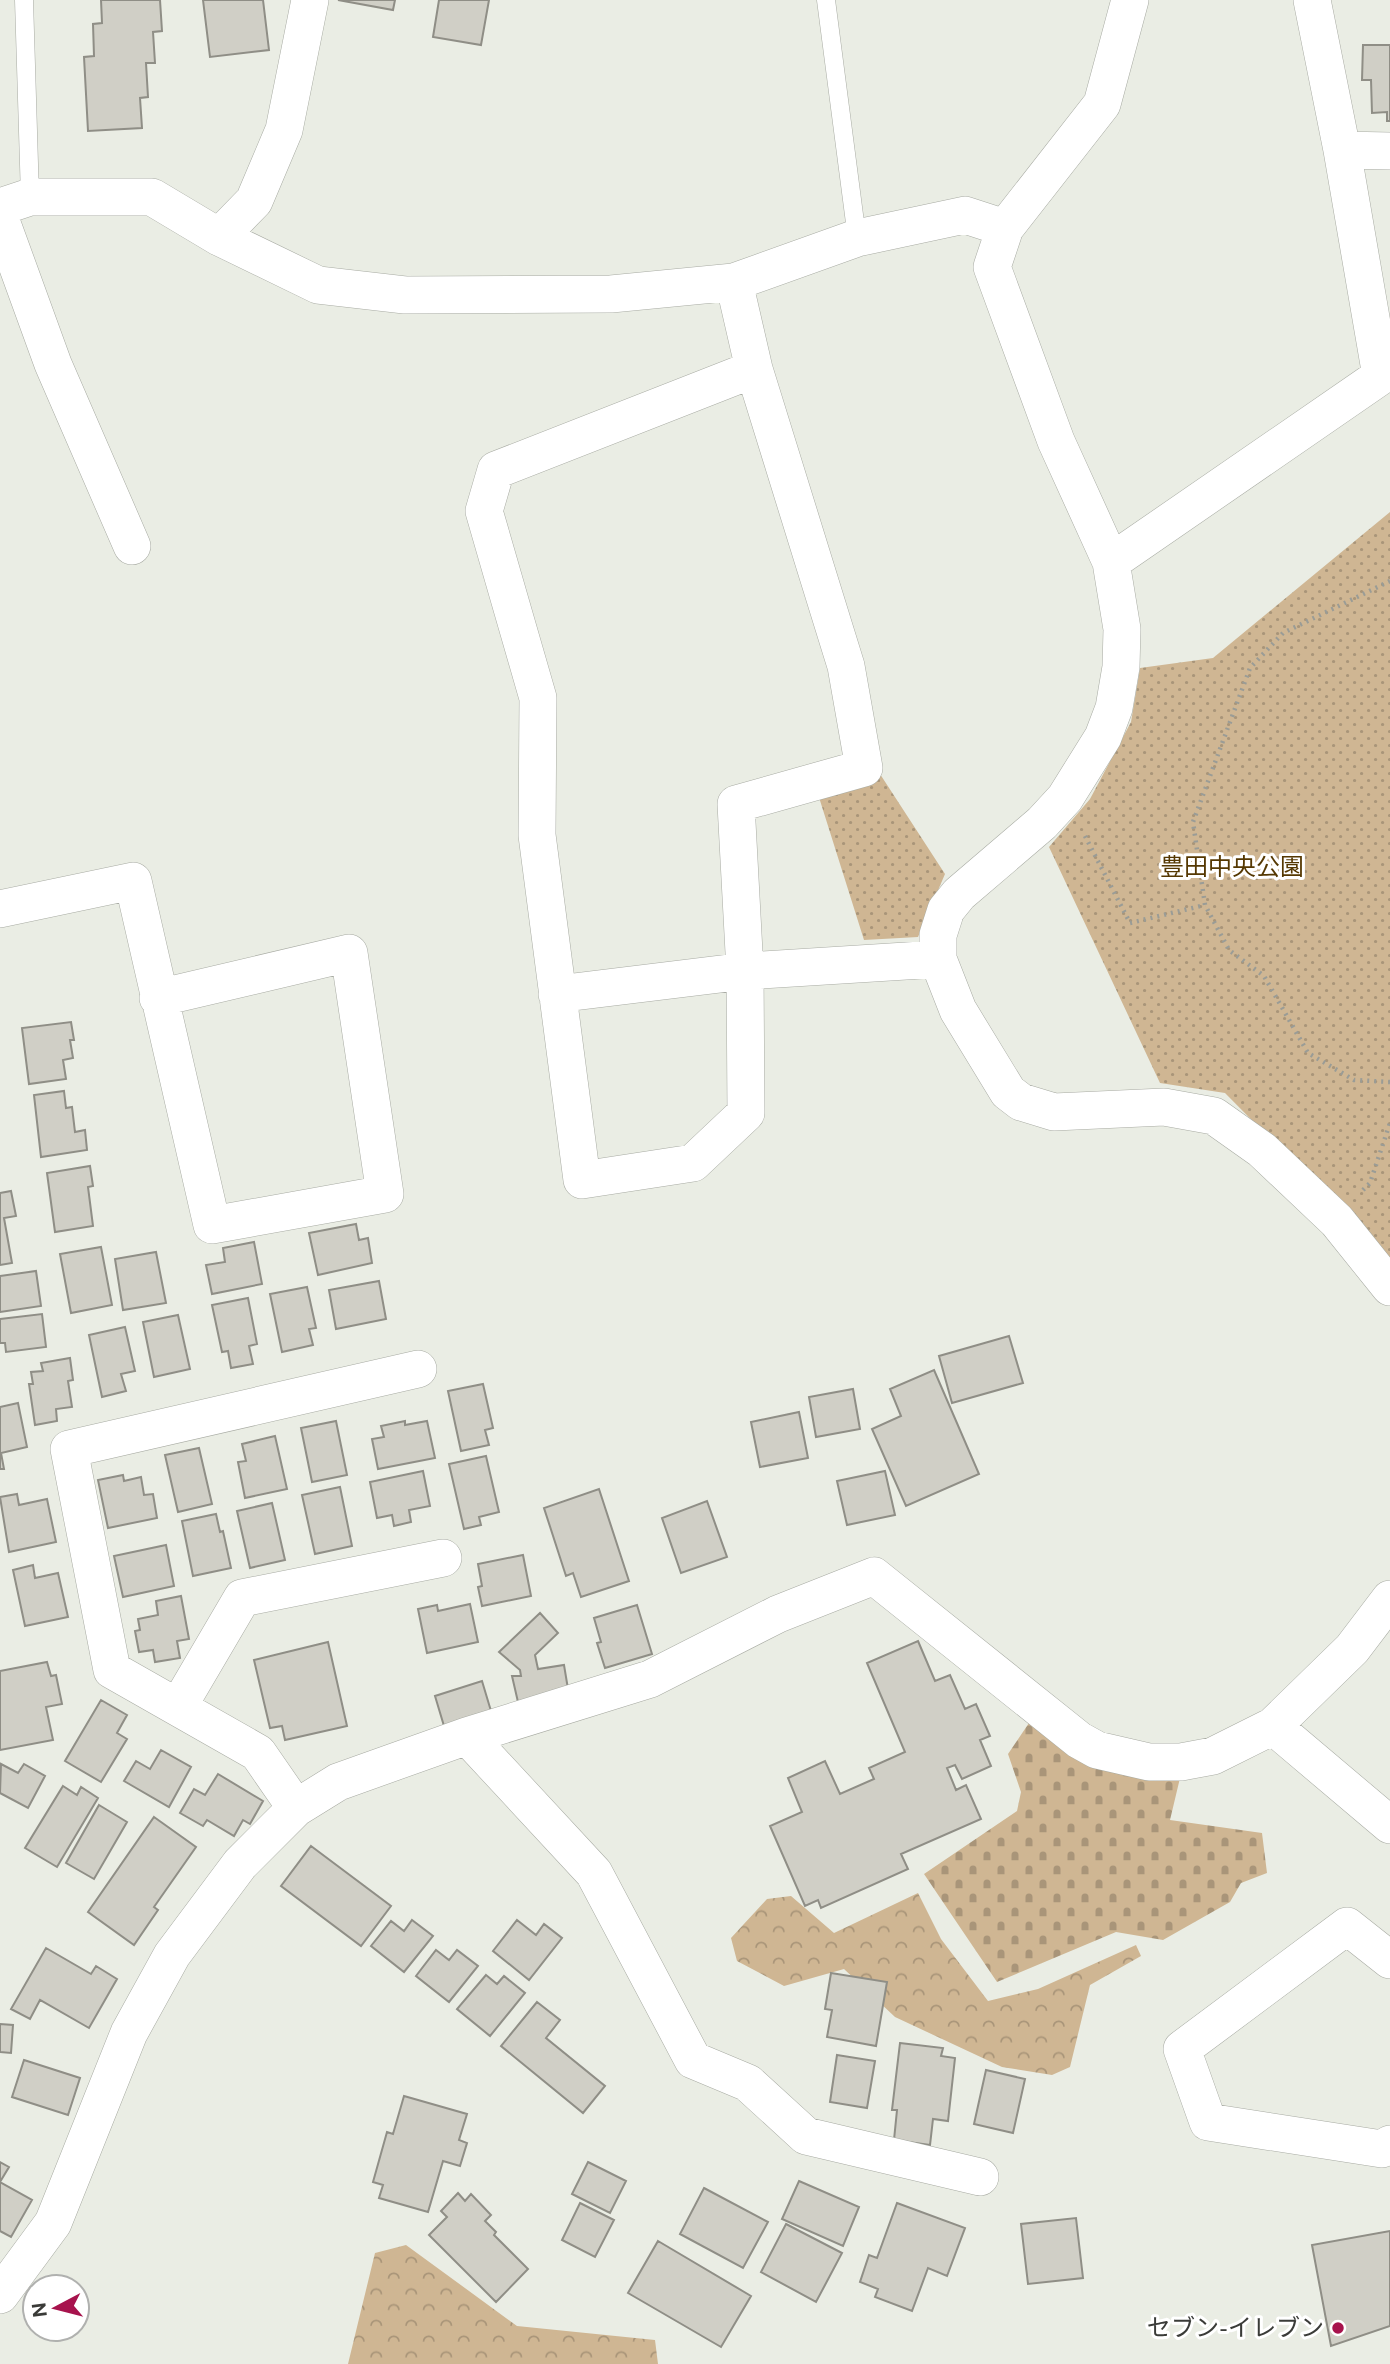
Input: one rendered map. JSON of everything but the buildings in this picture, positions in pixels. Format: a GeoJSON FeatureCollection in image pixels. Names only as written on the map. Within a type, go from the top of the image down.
{"type":"FeatureCollection","features":[{"type":"Feature","properties":{"kind":"street"},"geometry":{"type":"LineString","coordinates":[[219,237],[254,201],[284,131],[310,0]]}},
{"type":"Feature","properties":{"kind":"street"},"geometry":{"type":"LineString","coordinates":[[1129,0],[1102,104],[1004,228],[992,267],[1056,441],[1111,562],[1122,629],[1121,667],[1114,708],[1103,737],[1065,798],[1042,823],[959,894],[946,910],[939,935],[939,959],[958,1010],[1008,1092],[1021,1102],[1054,1112],[1164,1107],[1214,1116],[1262,1150],[1337,1221],[1390,1287]]}},
{"type":"Feature","properties":{"kind":"street"},"geometry":{"type":"LineString","coordinates":[[1111,562],[1381,376],[1342,150],[1312,0]]}},
{"type":"Feature","properties":{"kind":"street"},"geometry":{"type":"LineString","coordinates":[[1342,150],[1390,151]]}},
{"type":"Feature","properties":{"kind":"street"},"geometry":{"type":"LineString","coordinates":[[15,202],[152,197],[219,237],[318,285],[405,295],[611,294],[734,282],[857,238],[965,215],[1004,228]]}},
{"type":"Feature","properties":{"kind":"street"},"geometry":{"type":"LineString","coordinates":[[0,218],[52,364],[132,545]]}},
{"type":"Feature","properties":{"kind":"street"},"geometry":{"type":"LineString","coordinates":[[734,282],[754,369],[846,666],[864,768],[736,804],[745,971],[746,1113],[693,1163],[582,1180],[537,835],[538,698],[484,511],[496,470],[754,369]]}},
{"type":"Feature","properties":{"kind":"street"},"geometry":{"type":"LineString","coordinates":[[0,909],[133,881],[158,998],[212,1225],[385,1194],[349,953],[158,998]]}},
{"type":"Feature","properties":{"kind":"street"},"geometry":{"type":"LineString","coordinates":[[557,994],[745,971],[939,959]]}},
{"type":"Feature","properties":{"kind":"street"},"geometry":{"type":"LineString","coordinates":[[296,1808],[258,1752],[112,1670],[69,1449],[418,1368]]}},
{"type":"Feature","properties":{"kind":"street"},"geometry":{"type":"LineString","coordinates":[[178,1707],[242,1598],[443,1558]]}},
{"type":"Feature","properties":{"kind":"street"},"geometry":{"type":"LineString","coordinates":[[0,2295],[52,2223],[129,2033],[172,1955],[240,1864],[296,1808],[338,1782],[467,1736],[650,1679],[778,1615],[874,1576],[1079,1740],[1097,1750],[1123,1758],[1149,1762],[1181,1762],[1213,1756],[1273,1726],[1352,1649],[1390,1599]]}},
{"type":"Feature","properties":{"kind":"street"},"geometry":{"type":"LineString","coordinates":[[1273,1726],[1390,1825]]}},
{"type":"Feature","properties":{"kind":"street"},"geometry":{"type":"LineString","coordinates":[[467,1736],[594,1873],[693,2060],[748,2083],[806,2136],[980,2177]]}},
{"type":"Feature","properties":{"kind":"street"},"geometry":{"type":"LineString","coordinates":[[1390,1960],[1347,1926],[1182,2049],[1208,2122],[1382,2149],[1390,2144]]}},
{"type":"Feature","properties":{"kind":"lane"},"geometry":{"type":"LineString","coordinates":[[15,202],[24,0]]}},
{"type":"Feature","properties":{"kind":"lane"},"geometry":{"type":"LineString","coordinates":[[826,0],[857,238]]}},
{"type":"Feature","properties":{"kind":"path"},"geometry":{"type":"LineString","coordinates":[[1390,581],[1283,633],[1250,668],[1193,822],[1205,905],[1230,950],[1265,976],[1308,1053],[1354,1080],[1390,1082]]}},
{"type":"Feature","properties":{"kind":"path"},"geometry":{"type":"LineString","coordinates":[[1065,798],[1130,923],[1205,905]]}},
{"type":"Feature","properties":{"kind":"path"},"geometry":{"type":"LineString","coordinates":[[1337,1221],[1370,1183],[1390,1123]]}},
{"type":"Feature","properties":{"kind":"green space","name":"豊田中央公園"},"geometry":{"type":"Polygon","coordinates":[[[1390,512],[1390,1260],[1225,1093],[1160,1083],[1049,847],[1090,799],[1131,722],[1140,668],[1213,658],[1390,512]]]}},
{"type":"Feature","properties":{"kind":"green space"},"geometry":{"type":"Polygon","coordinates":[[[880,774],[945,874],[918,937],[864,940],[817,791],[880,774]]]}},
{"type":"Feature","properties":{"kind":"green space"},"geometry":{"type":"Polygon","coordinates":[[[1031,1720],[1180,1778],[1170,1820],[1262,1833],[1267,1873],[1241,1883],[1230,1902],[1163,1940],[1116,1932],[997,1982],[924,1874],[1017,1811],[1021,1792],[1008,1754],[1031,1720]]]}},
{"type":"Feature","properties":{"kind":"green space"},"geometry":{"type":"Polygon","coordinates":[[[918,1893],[941,1939],[988,2001],[1038,1989],[1136,1945],[1141,1956],[1090,1985],[1070,2067],[1052,2075],[1002,2067],[895,2017],[844,1969],[784,1986],[737,1961],[731,1938],[767,1899],[791,1896],[834,1933],[918,1893]]]}},
{"type":"Feature","properties":{"kind":"green space"},"geometry":{"type":"Polygon","coordinates":[[[406,2245],[517,2326],[655,2340],[658,2364],[348,2364],[375,2253],[406,2245]]]}},
{"type":"Feature","properties":{"kind":"place","name":"セブン-イレブン"},"geometry":{"type":"Point","coordinates":[1338,2328]}}]}
